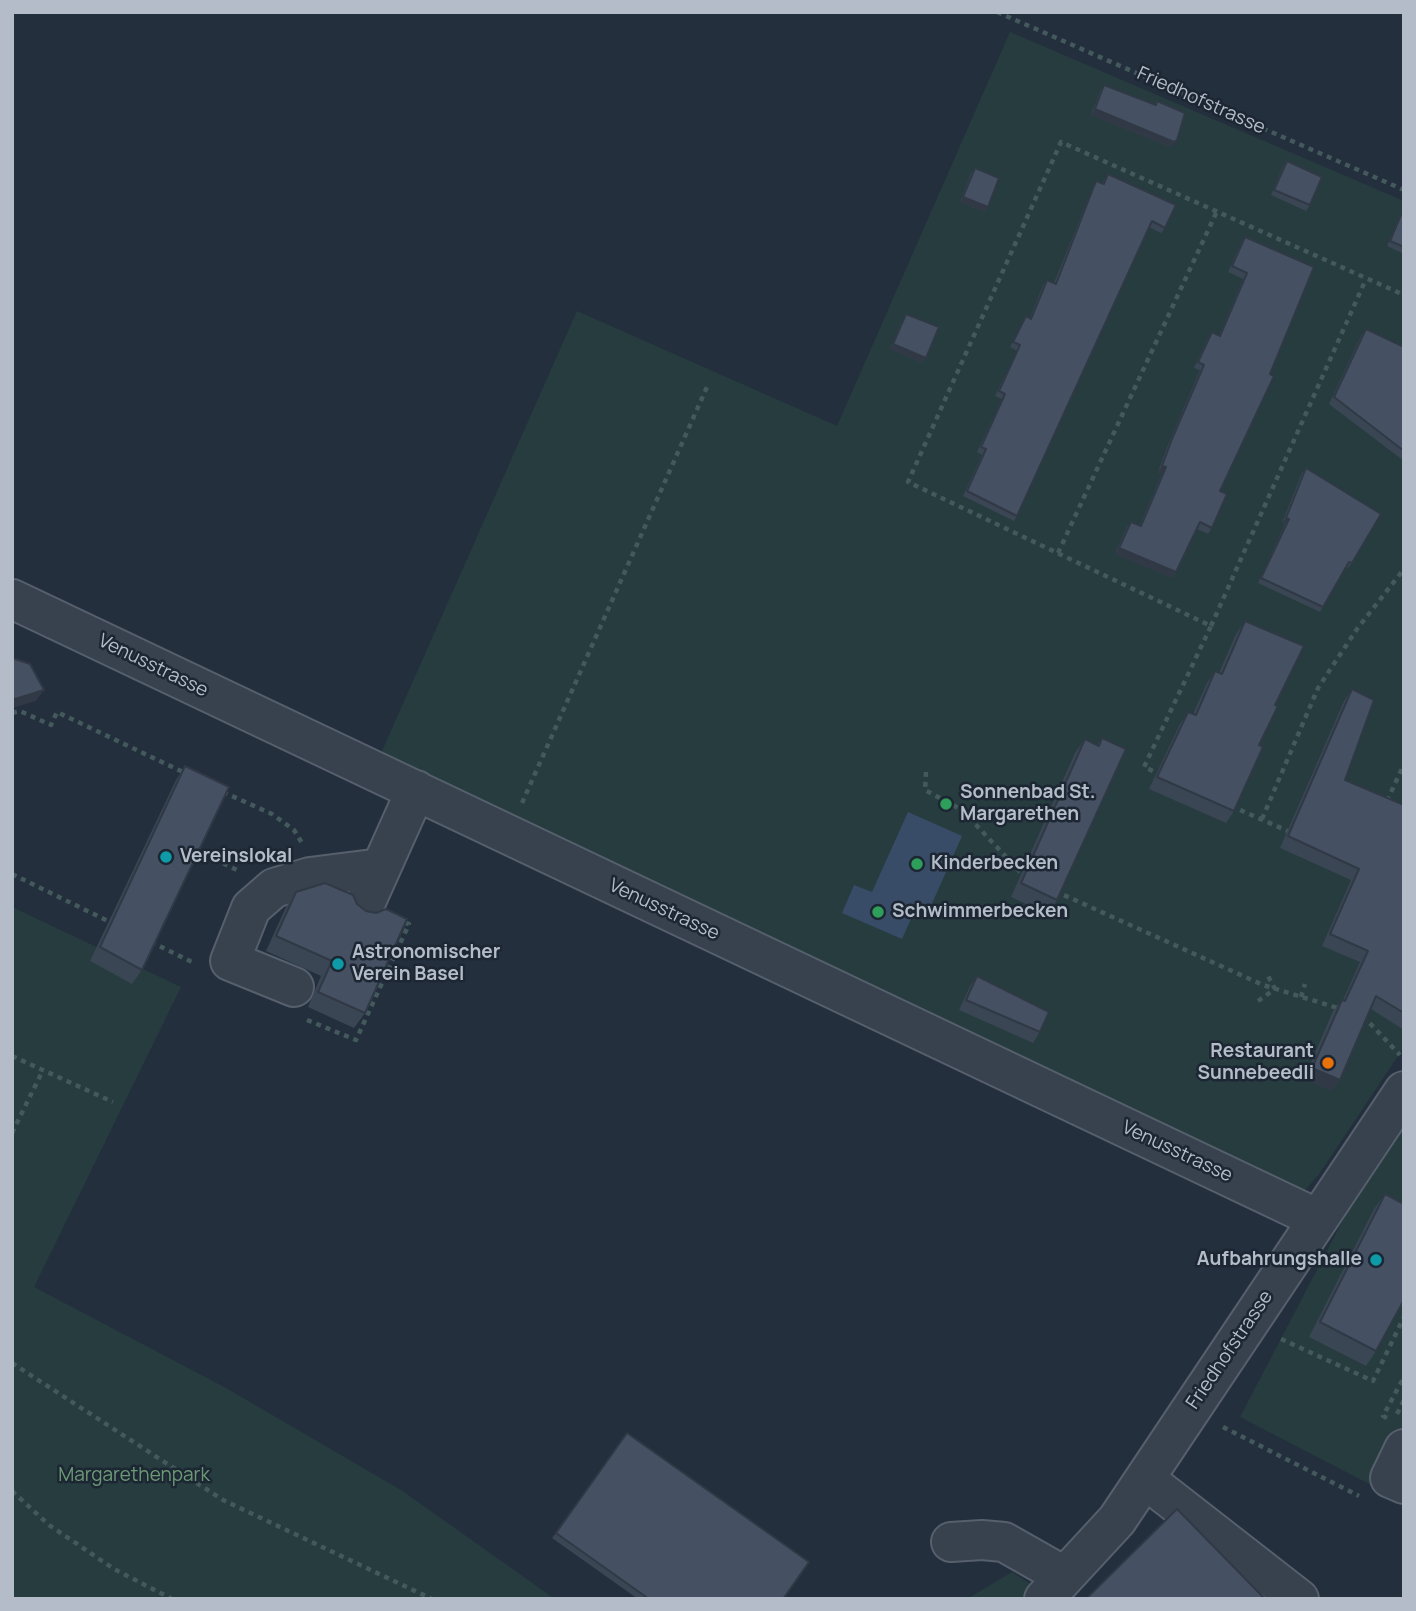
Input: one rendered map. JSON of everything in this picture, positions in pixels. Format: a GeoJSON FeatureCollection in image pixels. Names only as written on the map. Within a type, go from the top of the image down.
{"type":"FeatureCollection","features":[{"type":"Feature","properties":{"kind":"street","name":"Venusstrasse"},"geometry":{"type":"LineString","coordinates":[[12,599],[1318,1219]]}},
{"type":"Feature","properties":{"kind":"street"},"geometry":{"type":"LineString","coordinates":[[364,906],[416,790]]}},
{"type":"Feature","properties":{"kind":"street"},"geometry":{"type":"LineString","coordinates":[[294,987],[230,961],[251,908],[274,888],[311,877],[381,868]]}},
{"type":"Feature","properties":{"kind":"street","name":"Friedhofstrasse"},"geometry":{"type":"LineString","coordinates":[[1054,1587],[1117,1520],[1404,1091]]}},
{"type":"Feature","properties":{"kind":"street"},"geometry":{"type":"LineString","coordinates":[[1404,1449],[1390,1478],[1404,1484]]}},
{"type":"Feature","properties":{"kind":"street"},"geometry":{"type":"LineString","coordinates":[[1145,1479],[1298,1599]]}},
{"type":"Feature","properties":{"kind":"street"},"geometry":{"type":"LineString","coordinates":[[951,1542],[1004,1542],[1054,1587]]}},
{"type":"Feature","properties":{"kind":"path","name":"Friedhofstrasse"},"geometry":{"type":"LineString","coordinates":[[997,12],[1404,190]]}},
{"type":"Feature","properties":{"kind":"path"},"geometry":{"type":"LineString","coordinates":[[1211,626],[908,482],[1061,142],[1404,295]]}},
{"type":"Feature","properties":{"kind":"path"},"geometry":{"type":"LineString","coordinates":[[1058,553],[1217,212]]}},
{"type":"Feature","properties":{"kind":"path"},"geometry":{"type":"LineString","coordinates":[[1168,777],[1144,767],[1211,626],[1366,279]]}},
{"type":"Feature","properties":{"kind":"path"},"geometry":{"type":"LineString","coordinates":[[507,836],[708,387]]}},
{"type":"Feature","properties":{"kind":"path"},"geometry":{"type":"LineString","coordinates":[[1262,820],[1318,688],[1404,569]]}},
{"type":"Feature","properties":{"kind":"path"},"geometry":{"type":"LineString","coordinates":[[12,713],[20,711],[51,725],[57,712],[194,778]]}},
{"type":"Feature","properties":{"kind":"path"},"geometry":{"type":"LineString","coordinates":[[1382,814],[1404,764]]}},
{"type":"Feature","properties":{"kind":"path"},"geometry":{"type":"LineString","coordinates":[[926,772],[925,790],[962,810],[1021,875],[1034,881]]}},
{"type":"Feature","properties":{"kind":"path"},"geometry":{"type":"LineString","coordinates":[[217,789],[272,814],[294,830],[303,844],[311,877]]}},
{"type":"Feature","properties":{"kind":"path"},"geometry":{"type":"LineString","coordinates":[[1227,804],[1298,836]]}},
{"type":"Feature","properties":{"kind":"path"},"geometry":{"type":"LineString","coordinates":[[12,874],[122,928]]}},
{"type":"Feature","properties":{"kind":"path"},"geometry":{"type":"LineString","coordinates":[[1046,887],[1275,989],[1363,1016],[1404,1057]]}},
{"type":"Feature","properties":{"kind":"path"},"geometry":{"type":"LineString","coordinates":[[294,987],[284,1010],[356,1040],[409,924],[364,906]]}},
{"type":"Feature","properties":{"kind":"path"},"geometry":{"type":"LineString","coordinates":[[147,940],[195,964],[230,961]]}},
{"type":"Feature","properties":{"kind":"path"},"geometry":{"type":"LineString","coordinates":[[1267,974],[1275,989]]}},
{"type":"Feature","properties":{"kind":"path"},"geometry":{"type":"LineString","coordinates":[[1301,997],[1305,984]]}},
{"type":"Feature","properties":{"kind":"path"},"geometry":{"type":"LineString","coordinates":[[1258,1001],[1275,989]]}},
{"type":"Feature","properties":{"kind":"path"},"geometry":{"type":"LineString","coordinates":[[12,1056],[113,1102]]}},
{"type":"Feature","properties":{"kind":"path"},"geometry":{"type":"LineString","coordinates":[[12,1133],[43,1070]]}},
{"type":"Feature","properties":{"kind":"path"},"geometry":{"type":"LineString","coordinates":[[1248,1324],[1373,1381],[1404,1317]]}},
{"type":"Feature","properties":{"kind":"path"},"geometry":{"type":"LineString","coordinates":[[12,1363],[223,1500],[432,1599]]}},
{"type":"Feature","properties":{"kind":"path"},"geometry":{"type":"LineString","coordinates":[[1404,1377],[1383,1416],[1393,1421],[1404,1400]]}},
{"type":"Feature","properties":{"kind":"path"},"geometry":{"type":"LineString","coordinates":[[1191,1411],[1368,1500]]}},
{"type":"Feature","properties":{"kind":"path"},"geometry":{"type":"LineString","coordinates":[[12,1491],[49,1525],[114,1569],[172,1599]]}},
{"type":"Feature","properties":{"kind":"green space"},"geometry":{"type":"Polygon","coordinates":[[[1010,32],[1404,201],[1404,1047],[1320,1173],[1301,1195],[374,769],[577,311],[837,426],[1010,32]]]}},
{"type":"Feature","properties":{"kind":"green space","name":"Margarethenpark"},"geometry":{"type":"Polygon","coordinates":[[[12,907],[181,987],[34,1287],[226,1388],[401,1490],[555,1599],[12,1599],[12,907]]]}},
{"type":"Feature","properties":{"kind":"green space"},"geometry":{"type":"Polygon","coordinates":[[[1404,1116],[1404,1502],[1240,1417],[1376,1157],[1404,1116]]]}},
{"type":"Feature","properties":{"kind":"green space"},"geometry":{"type":"Polygon","coordinates":[[[1012,1572],[1047,1595],[1044,1599],[967,1599],[1012,1572]]]}},
{"type":"Feature","properties":{"kind":"water","name":"Kinderbecken"},"geometry":{"type":"Polygon","coordinates":[[[908,812],[962,836],[926,917],[914,912],[902,939],[842,913],[854,885],[872,892],[908,812]]]}},
{"type":"Feature","properties":{"kind":"building"},"geometry":{"type":"Polygon","coordinates":[[[1104,85],[1156,105],[1157,101],[1185,113],[1177,140],[1174,142],[1095,109],[1104,85]]]}},
{"type":"Feature","properties":{"kind":"building"},"geometry":{"type":"Polygon","coordinates":[[[1287,161],[1322,177],[1310,205],[1274,190],[1287,161]]]}},
{"type":"Feature","properties":{"kind":"building"},"geometry":{"type":"Polygon","coordinates":[[[975,168],[999,178],[988,207],[963,197],[975,168]]]}},
{"type":"Feature","properties":{"kind":"building"},"geometry":{"type":"Polygon","coordinates":[[[1108,174],[1176,205],[1165,228],[1152,221],[1017,516],[967,491],[986,449],[981,447],[1005,394],[999,391],[1020,345],[1013,342],[1026,316],[1031,319],[1047,280],[1056,284],[1096,181],[1104,184],[1108,174]]]}},
{"type":"Feature","properties":{"kind":"building"},"geometry":{"type":"Polygon","coordinates":[[[1401,215],[1404,216],[1404,247],[1390,241],[1401,215]]]}},
{"type":"Feature","properties":{"kind":"building"},"geometry":{"type":"Polygon","coordinates":[[[1245,237],[1314,267],[1270,374],[1274,376],[1220,491],[1227,494],[1212,528],[1200,522],[1176,572],[1119,548],[1131,522],[1141,526],[1166,467],[1162,466],[1172,439],[1204,365],[1198,362],[1212,332],[1220,336],[1247,273],[1232,266],[1245,237]]]}},
{"type":"Feature","properties":{"kind":"building"},"geometry":{"type":"Polygon","coordinates":[[[906,314],[939,327],[926,358],[893,344],[906,314]]]}},
{"type":"Feature","properties":{"kind":"building"},"geometry":{"type":"Polygon","coordinates":[[[1366,329],[1404,347],[1404,451],[1334,397],[1366,329]]]}},
{"type":"Feature","properties":{"kind":"building"},"geometry":{"type":"Polygon","coordinates":[[[1306,468],[1381,514],[1323,607],[1261,578],[1289,519],[1286,518],[1306,468]]]}},
{"type":"Feature","properties":{"kind":"building"},"geometry":{"type":"Polygon","coordinates":[[[1245,621],[1304,646],[1275,705],[1278,706],[1259,745],[1263,747],[1234,811],[1157,777],[1188,712],[1196,715],[1215,671],[1222,674],[1245,621]]]}},
{"type":"Feature","properties":{"kind":"building"},"geometry":{"type":"Polygon","coordinates":[[[12,658],[30,664],[44,690],[15,699],[12,697],[12,658]]]}},
{"type":"Feature","properties":{"kind":"building"},"geometry":{"type":"Polygon","coordinates":[[[1352,689],[1374,700],[1345,780],[1404,805],[1404,1013],[1376,996],[1340,1080],[1312,1068],[1342,1000],[1345,1001],[1368,951],[1330,934],[1359,869],[1288,836],[1352,689]]]}},
{"type":"Feature","properties":{"kind":"building"},"geometry":{"type":"Polygon","coordinates":[[[1102,738],[1126,749],[1057,900],[1021,883],[1085,739],[1099,746],[1102,738]]]}},
{"type":"Feature","properties":{"kind":"building","name":"Vereinslokal"},"geometry":{"type":"Polygon","coordinates":[[[185,766],[229,787],[142,970],[100,947],[185,766]]]}},
{"type":"Feature","properties":{"kind":"building","name":"Astronomischer Verein Basel"},"geometry":{"type":"Polygon","coordinates":[[[325,883],[353,895],[357,904],[366,911],[376,913],[386,909],[407,919],[365,1013],[318,992],[332,961],[276,936],[296,892],[325,883]]]}},
{"type":"Feature","properties":{"kind":"building"},"geometry":{"type":"Polygon","coordinates":[[[977,976],[1049,1012],[1040,1032],[966,1000],[977,976]]]}},
{"type":"Feature","properties":{"kind":"building","name":"Aufbahrungshalle"},"geometry":{"type":"Polygon","coordinates":[[[1385,1194],[1404,1204],[1404,1300],[1376,1351],[1320,1322],[1385,1194]]]}},
{"type":"Feature","properties":{"kind":"building"},"geometry":{"type":"Polygon","coordinates":[[[627,1433],[809,1562],[783,1599],[649,1599],[556,1533],[627,1433]]]}},
{"type":"Feature","properties":{"kind":"building"},"geometry":{"type":"Polygon","coordinates":[[[1177,1509],[1265,1599],[1086,1599],[1177,1509]]]}},
{"type":"Feature","properties":{"kind":"place","name":"Sonnenbad St. Margarethen"},"geometry":{"type":"Point","coordinates":[946,804]}},
{"type":"Feature","properties":{"kind":"place","name":"Vereinslokal"},"geometry":{"type":"Point","coordinates":[166,857]}},
{"type":"Feature","properties":{"kind":"place","name":"Kinderbecken"},"geometry":{"type":"Point","coordinates":[917,864]}},
{"type":"Feature","properties":{"kind":"place","name":"Schwimmerbecken"},"geometry":{"type":"Point","coordinates":[878,912]}},
{"type":"Feature","properties":{"kind":"place","name":"Astronomischer Verein Basel"},"geometry":{"type":"Point","coordinates":[338,964]}},
{"type":"Feature","properties":{"kind":"place","name":"Restaurant Sunnebeedli"},"geometry":{"type":"Point","coordinates":[1328,1063]}},
{"type":"Feature","properties":{"kind":"place","name":"Aufbahrungshalle"},"geometry":{"type":"Point","coordinates":[1376,1260]}}]}
